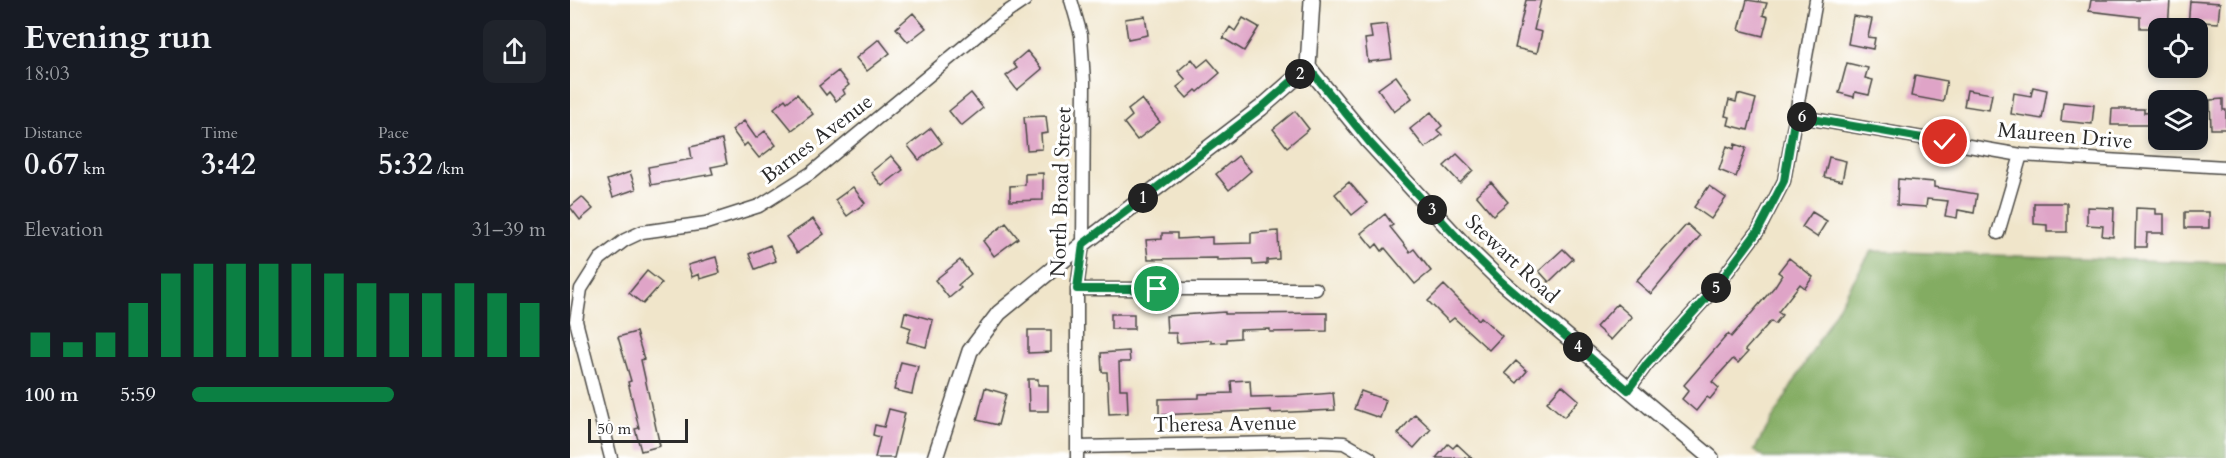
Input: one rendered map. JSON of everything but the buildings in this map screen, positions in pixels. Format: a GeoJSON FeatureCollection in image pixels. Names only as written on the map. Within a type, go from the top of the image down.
{"type":"FeatureCollection","features":[{"type":"Feature","properties":{"kind":"street","name":"Barnes Avenue"},"geometry":{"type":"LineString","coordinates":[[611,458],[576,321],[581,288],[600,259],[625,240],[642,232],[706,223],[759,206],[812,173],[997,19],[1025,0]]}},
{"type":"Feature","properties":{"kind":"street","name":"North Broad Street"},"geometry":{"type":"LineString","coordinates":[[1071,0],[1081,35],[1084,82],[1083,244],[1077,289],[1077,452]]}},
{"type":"Feature","properties":{"kind":"street"},"geometry":{"type":"LineString","coordinates":[[935,458],[970,351],[986,328],[1016,297],[1261,108],[1308,67],[1312,0]]}},
{"type":"Feature","properties":{"kind":"street"},"geometry":{"type":"LineString","coordinates":[[1628,390],[1647,364],[1716,287],[1758,231],[1784,181],[1816,0]]}},
{"type":"Feature","properties":{"kind":"street","name":"Stewart Road"},"geometry":{"type":"LineString","coordinates":[[1308,67],[1370,143],[1466,247],[1502,282],[1711,458]]}},
{"type":"Feature","properties":{"kind":"street","name":"Maureen Drive"},"geometry":{"type":"LineString","coordinates":[[1795,116],[2021,155],[2226,167]]}},
{"type":"Feature","properties":{"kind":"street"},"geometry":{"type":"LineString","coordinates":[[1998,233],[2021,155]]}},
{"type":"Feature","properties":{"kind":"street"},"geometry":{"type":"LineString","coordinates":[[1077,289],[1316,289]]}},
{"type":"Feature","properties":{"kind":"street","name":"Theresa Avenue"},"geometry":{"type":"LineString","coordinates":[[1077,452],[1323,442],[1344,443],[1370,458]]}},
{"type":"Feature","properties":{"kind":"green space"},"geometry":{"type":"Polygon","coordinates":[[[1871,251],[2226,263],[2226,458],[1764,458],[1754,450],[1871,251]]]}},
{"type":"Feature","properties":{"kind":"route"},"geometry":{"type":"LineString","coordinates":[[1157,289],[1077,289],[1083,244],[1261,108],[1308,67],[1370,143],[1466,247],[1502,282],[1628,390],[1647,364],[1716,287],[1758,231],[1784,181],[1795,116],[1945,142]]}}]}
